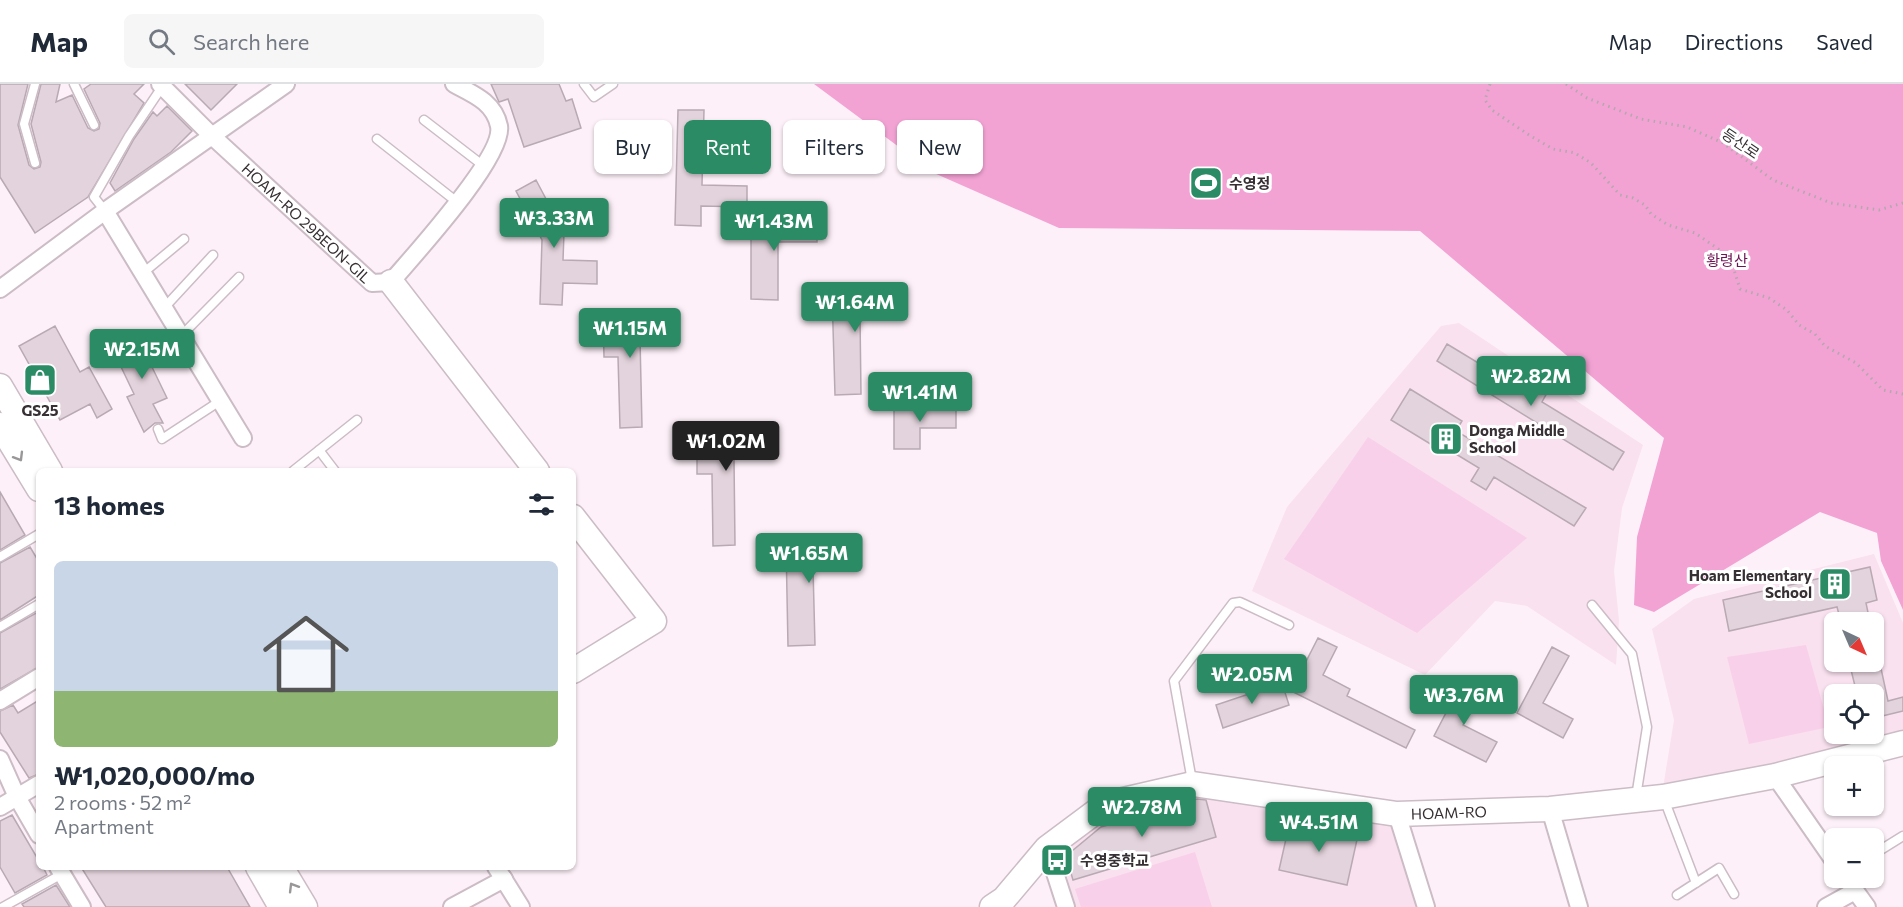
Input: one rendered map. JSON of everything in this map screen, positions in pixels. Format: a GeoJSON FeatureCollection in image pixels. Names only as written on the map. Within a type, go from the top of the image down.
{"type":"FeatureCollection","features":[{"type":"Feature","properties":{"kind":"street"},"geometry":{"type":"LineString","coordinates":[[0,290],[105,211],[286,84]]}},
{"type":"Feature","properties":{"kind":"street"},"geometry":{"type":"LineString","coordinates":[[391,282],[485,167],[498,141],[499,126],[486,100],[454,84]]}},
{"type":"Feature","properties":{"kind":"street","name":"HOAM-RO 29BEON-GIL"},"geometry":{"type":"LineString","coordinates":[[161,85],[212,136],[372,283],[391,282],[535,468]]}},
{"type":"Feature","properties":{"kind":"street"},"geometry":{"type":"LineString","coordinates":[[105,211],[243,438]]}},
{"type":"Feature","properties":{"kind":"street"},"geometry":{"type":"LineString","coordinates":[[0,386],[49,468]]}},
{"type":"Feature","properties":{"kind":"street"},"geometry":{"type":"LineString","coordinates":[[0,426],[36,484]]}},
{"type":"Feature","properties":{"kind":"street"},"geometry":{"type":"LineString","coordinates":[[576,521],[654,621],[576,669]]}},
{"type":"Feature","properties":{"kind":"street"},"geometry":{"type":"LineString","coordinates":[[0,701],[36,679]]}},
{"type":"Feature","properties":{"kind":"street","name":"HOAM-RO"},"geometry":{"type":"LineString","coordinates":[[992,907],[1004,899],[1047,849],[1106,804],[1193,784],[1397,814],[1550,808],[1663,797],[1776,776],[1903,743]]}},
{"type":"Feature","properties":{"kind":"street"},"geometry":{"type":"LineString","coordinates":[[0,759],[17,797],[36,830]]}},
{"type":"Feature","properties":{"kind":"street"},"geometry":{"type":"LineString","coordinates":[[1776,776],[1824,846]]}},
{"type":"Feature","properties":{"kind":"street"},"geometry":{"type":"LineString","coordinates":[[0,807],[36,786]]}},
{"type":"Feature","properties":{"kind":"street"},"geometry":{"type":"LineString","coordinates":[[1550,808],[1579,907]]}},
{"type":"Feature","properties":{"kind":"street"},"geometry":{"type":"LineString","coordinates":[[1397,814],[1426,907]]}},
{"type":"Feature","properties":{"kind":"street"},"geometry":{"type":"LineString","coordinates":[[1047,849],[1066,907]]}},
{"type":"Feature","properties":{"kind":"street"},"geometry":{"type":"LineString","coordinates":[[60,870],[82,907]]}},
{"type":"Feature","properties":{"kind":"street"},"geometry":{"type":"LineString","coordinates":[[260,870],[281,907]]}},
{"type":"Feature","properties":{"kind":"street"},"geometry":{"type":"LineString","coordinates":[[283,870],[305,907]]}},
{"type":"Feature","properties":{"kind":"street"},"geometry":{"type":"LineString","coordinates":[[452,907],[500,873],[521,907]]}},
{"type":"Feature","properties":{"kind":"street"},"geometry":{"type":"LineString","coordinates":[[1826,907],[1847,888]]}},
{"type":"Feature","properties":{"kind":"street"},"geometry":{"type":"LineString","coordinates":[[1854,888],[1867,907]]}},
{"type":"Feature","properties":{"kind":"lane"},"geometry":{"type":"LineString","coordinates":[[35,84],[24,124],[35,163]]}},
{"type":"Feature","properties":{"kind":"lane"},"geometry":{"type":"LineString","coordinates":[[74,84],[94,125]]}},
{"type":"Feature","properties":{"kind":"lane"},"geometry":{"type":"LineString","coordinates":[[585,84],[594,97],[613,84]]}},
{"type":"Feature","properties":{"kind":"lane"},"geometry":{"type":"LineString","coordinates":[[105,211],[94,197],[161,85]]}},
{"type":"Feature","properties":{"kind":"lane"},"geometry":{"type":"LineString","coordinates":[[424,120],[485,167]]}},
{"type":"Feature","properties":{"kind":"lane"},"geometry":{"type":"LineString","coordinates":[[377,139],[457,202]]}},
{"type":"Feature","properties":{"kind":"lane"},"geometry":{"type":"LineString","coordinates":[[143,273],[184,239]]}},
{"type":"Feature","properties":{"kind":"lane"},"geometry":{"type":"LineString","coordinates":[[164,308],[213,255]]}},
{"type":"Feature","properties":{"kind":"lane"},"geometry":{"type":"LineString","coordinates":[[181,336],[239,277]]}},
{"type":"Feature","properties":{"kind":"lane"},"geometry":{"type":"LineString","coordinates":[[158,429],[162,439],[220,401]]}},
{"type":"Feature","properties":{"kind":"lane"},"geometry":{"type":"LineString","coordinates":[[297,468],[357,420]]}},
{"type":"Feature","properties":{"kind":"lane"},"geometry":{"type":"LineString","coordinates":[[319,450],[333,468]]}},
{"type":"Feature","properties":{"kind":"lane"},"geometry":{"type":"LineString","coordinates":[[0,556],[36,536]]}},
{"type":"Feature","properties":{"kind":"lane"},"geometry":{"type":"LineString","coordinates":[[1193,784],[1174,681],[1233,603],[1240,602],[1289,625]]}},
{"type":"Feature","properties":{"kind":"lane"},"geometry":{"type":"LineString","coordinates":[[1592,605],[1632,654],[1647,727],[1635,801]]}},
{"type":"Feature","properties":{"kind":"lane"},"geometry":{"type":"LineString","coordinates":[[0,627],[36,606]]}},
{"type":"Feature","properties":{"kind":"lane"},"geometry":{"type":"LineString","coordinates":[[1663,797],[1696,883]]}},
{"type":"Feature","properties":{"kind":"lane"},"geometry":{"type":"LineString","coordinates":[[1884,848],[1903,836]]}},
{"type":"Feature","properties":{"kind":"lane"},"geometry":{"type":"LineString","coordinates":[[1677,895],[1719,868],[1734,894]]}},
{"type":"Feature","properties":{"kind":"lane"},"geometry":{"type":"LineString","coordinates":[[3,907],[60,870]]}},
{"type":"Feature","properties":{"kind":"path"},"geometry":{"type":"LineString","coordinates":[[1490,84],[1485,100],[1492,110],[1553,149],[1575,153],[1591,163],[1620,195],[1633,198],[1668,225],[1695,233],[1730,257],[1740,289],[1769,298],[1787,310],[1799,325],[1815,334],[1825,346],[1856,363],[1883,390],[1903,394]]}},
{"type":"Feature","properties":{"kind":"path","name":"등산로"},"geometry":{"type":"LineString","coordinates":[[1566,84],[1587,98],[1641,119],[1687,127],[1723,143],[1773,180],[1831,202],[1879,210],[1903,203]]}},
{"type":"Feature","properties":{"kind":"shaded area"},"geometry":{"type":"Polygon","coordinates":[[[1459,323],[1643,445],[1622,508],[1614,571],[1619,621],[1616,665],[1527,606],[1495,601],[1425,675],[1252,591],[1287,507],[1441,326],[1459,323]]]}},
{"type":"Feature","properties":{"kind":"shaded area"},"geometry":{"type":"Polygon","coordinates":[[[1368,437],[1527,538],[1417,633],[1284,559],[1368,437]]]}},
{"type":"Feature","properties":{"kind":"shaded area"},"geometry":{"type":"Polygon","coordinates":[[[1874,554],[1903,623],[1903,737],[1884,741],[1884,684],[1824,684],[1824,744],[1870,744],[1663,788],[1674,720],[1652,629],[1694,599],[1874,554]]]}},
{"type":"Feature","properties":{"kind":"shaded area"},"geometry":{"type":"Polygon","coordinates":[[[1806,645],[1824,709],[1824,728],[1749,744],[1727,657],[1806,645]]]}},
{"type":"Feature","properties":{"kind":"shaded area"},"geometry":{"type":"Polygon","coordinates":[[[1191,789],[1392,824],[1418,907],[1075,907],[1061,853],[1110,810],[1191,789]]]}},
{"type":"Feature","properties":{"kind":"shaded area"},"geometry":{"type":"Polygon","coordinates":[[[1195,852],[1212,907],[1081,907],[1075,889],[1195,852]]]}},
{"type":"Feature","properties":{"kind":"green space","name":"황령산"},"geometry":{"type":"Polygon","coordinates":[[[814,84],[1903,84],[1903,610],[1881,561],[1877,533],[1820,512],[1654,612],[1634,605],[1637,537],[1664,438],[1420,231],[1059,228],[936,174],[983,174],[983,120],[897,120],[897,146],[885,137],[885,120],[863,120],[814,84]]]}},
{"type":"Feature","properties":{"kind":"building"},"geometry":{"type":"Polygon","coordinates":[[[0,84],[28,84],[18,125],[29,165],[34,169],[40,167],[41,162],[31,124],[41,84],[60,84],[56,102],[72,95],[88,128],[94,131],[99,129],[100,123],[84,89],[91,84],[144,84],[134,94],[144,103],[88,197],[35,233],[0,177],[0,84]]]}},
{"type":"Feature","properties":{"kind":"building"},"geometry":{"type":"Polygon","coordinates":[[[185,84],[237,84],[211,110],[185,84]]]}},
{"type":"Feature","properties":{"kind":"building"},"geometry":{"type":"Polygon","coordinates":[[[491,84],[559,84],[566,101],[572,99],[581,128],[524,147],[508,99],[499,102],[491,84]]]}},
{"type":"Feature","properties":{"kind":"building"},"geometry":{"type":"Polygon","coordinates":[[[167,106],[192,131],[171,152],[115,191],[110,183],[134,139],[153,112],[157,116],[167,106]]]}},
{"type":"Feature","properties":{"kind":"building"},"geometry":{"type":"Polygon","coordinates":[[[678,110],[704,110],[704,120],[684,120],[684,174],[702,174],[702,185],[747,186],[747,207],[701,206],[701,226],[675,225],[678,110]]]}},
{"type":"Feature","properties":{"kind":"building"},"geometry":{"type":"Polygon","coordinates":[[[536,180],[564,233],[563,260],[597,261],[597,284],[563,283],[562,305],[540,304],[542,240],[516,191],[536,180]]]}},
{"type":"Feature","properties":{"kind":"building"},"geometry":{"type":"Polygon","coordinates":[[[751,220],[817,220],[817,242],[778,242],[778,300],[751,299],[751,220]]]}},
{"type":"Feature","properties":{"kind":"building"},"geometry":{"type":"Polygon","coordinates":[[[898,291],[898,316],[860,317],[861,394],[835,395],[832,293],[898,291]]]}},
{"type":"Feature","properties":{"kind":"building"},"geometry":{"type":"Polygon","coordinates":[[[662,314],[663,339],[640,339],[642,427],[620,428],[618,357],[604,357],[603,316],[662,314]]]}},
{"type":"Feature","properties":{"kind":"building"},"geometry":{"type":"Polygon","coordinates":[[[55,326],[80,372],[89,367],[112,409],[97,418],[90,404],[60,420],[19,346],[55,326]]]}},
{"type":"Feature","properties":{"kind":"building"},"geometry":{"type":"Polygon","coordinates":[[[135,339],[138,346],[151,340],[161,361],[151,365],[167,398],[153,404],[163,423],[155,423],[144,432],[127,397],[134,394],[113,350],[135,339]]]}},
{"type":"Feature","properties":{"kind":"building"},"geometry":{"type":"Polygon","coordinates":[[[1447,344],[1531,395],[1537,384],[1548,391],[1542,402],[1624,452],[1613,470],[1437,361],[1447,344]]]}},
{"type":"Feature","properties":{"kind":"building"},"geometry":{"type":"Polygon","coordinates":[[[1410,389],[1462,421],[1456,431],[1586,508],[1574,526],[1494,477],[1486,490],[1471,481],[1479,468],[1446,448],[1442,451],[1391,420],[1410,389]]]}},
{"type":"Feature","properties":{"kind":"building"},"geometry":{"type":"Polygon","coordinates":[[[894,405],[956,405],[956,428],[920,428],[920,449],[894,449],[894,405]]]}},
{"type":"Feature","properties":{"kind":"building"},"geometry":{"type":"Polygon","coordinates":[[[763,428],[764,458],[734,459],[735,545],[713,546],[712,474],[697,474],[697,429],[763,428]]]}},
{"type":"Feature","properties":{"kind":"building"},"geometry":{"type":"Polygon","coordinates":[[[0,492],[25,535],[0,550],[0,492]]]}},
{"type":"Feature","properties":{"kind":"building"},"geometry":{"type":"Polygon","coordinates":[[[851,542],[852,567],[813,568],[815,645],[788,646],[786,544],[851,542]]]}},
{"type":"Feature","properties":{"kind":"building"},"geometry":{"type":"Polygon","coordinates":[[[30,547],[36,557],[36,597],[0,620],[0,563],[30,547]]]}},
{"type":"Feature","properties":{"kind":"building","name":"Hoam Elementary School"},"geometry":{"type":"Polygon","coordinates":[[[1870,567],[1877,600],[1866,603],[1868,612],[1838,612],[1837,607],[1729,631],[1723,600],[1870,567]]]}},
{"type":"Feature","properties":{"kind":"building"},"geometry":{"type":"Polygon","coordinates":[[[36,613],[36,669],[0,689],[0,633],[36,613]]]}},
{"type":"Feature","properties":{"kind":"building"},"geometry":{"type":"Polygon","coordinates":[[[1318,638],[1337,647],[1323,675],[1350,689],[1347,696],[1415,730],[1406,748],[1291,691],[1318,638]]]}},
{"type":"Feature","properties":{"kind":"building"},"geometry":{"type":"Polygon","coordinates":[[[1552,647],[1569,656],[1543,703],[1573,719],[1563,738],[1517,713],[1552,647]]]}},
{"type":"Feature","properties":{"kind":"building"},"geometry":{"type":"Polygon","coordinates":[[[1852,672],[1882,672],[1888,701],[1903,697],[1903,711],[1884,716],[1884,684],[1854,684],[1852,672]]]}},
{"type":"Feature","properties":{"kind":"building"},"geometry":{"type":"Polygon","coordinates":[[[1462,682],[1480,691],[1463,725],[1497,742],[1486,762],[1434,736],[1462,682]]]}},
{"type":"Feature","properties":{"kind":"building"},"geometry":{"type":"Polygon","coordinates":[[[1282,683],[1289,705],[1223,728],[1216,705],[1282,683]]]}},
{"type":"Feature","properties":{"kind":"building"},"geometry":{"type":"Polygon","coordinates":[[[36,702],[36,775],[29,778],[0,732],[0,711],[13,705],[18,713],[36,702]]]}},
{"type":"Feature","properties":{"kind":"building"},"geometry":{"type":"Polygon","coordinates":[[[1197,799],[1206,800],[1216,837],[1073,880],[1066,856],[1101,827],[1197,799]]]}},
{"type":"Feature","properties":{"kind":"building"},"geometry":{"type":"Polygon","coordinates":[[[12,815],[36,856],[36,870],[44,870],[47,875],[15,893],[0,867],[0,821],[12,815]]]}},
{"type":"Feature","properties":{"kind":"building"},"geometry":{"type":"Polygon","coordinates":[[[1290,821],[1358,835],[1347,885],[1279,870],[1290,821]]]}},
{"type":"Feature","properties":{"kind":"building"},"geometry":{"type":"Polygon","coordinates":[[[83,870],[229,870],[250,907],[106,907],[83,870]]]}},
{"type":"Feature","properties":{"kind":"building"},"geometry":{"type":"Polygon","coordinates":[[[56,885],[70,907],[24,907],[22,904],[56,885]]]}},
{"type":"Feature","properties":{"kind":"place","name":"수영정"},"geometry":{"type":"Point","coordinates":[1206,183]}},
{"type":"Feature","properties":{"kind":"place","name":"GS25"},"geometry":{"type":"Point","coordinates":[40,380]}},
{"type":"Feature","properties":{"kind":"place","name":"Donga Middle School"},"geometry":{"type":"Point","coordinates":[1446,439]}},
{"type":"Feature","properties":{"kind":"place","name":"Hoam Elementary School"},"geometry":{"type":"Point","coordinates":[1835,584]}},
{"type":"Feature","properties":{"kind":"place","name":"수영중학교"},"geometry":{"type":"Point","coordinates":[1057,860]}}]}
